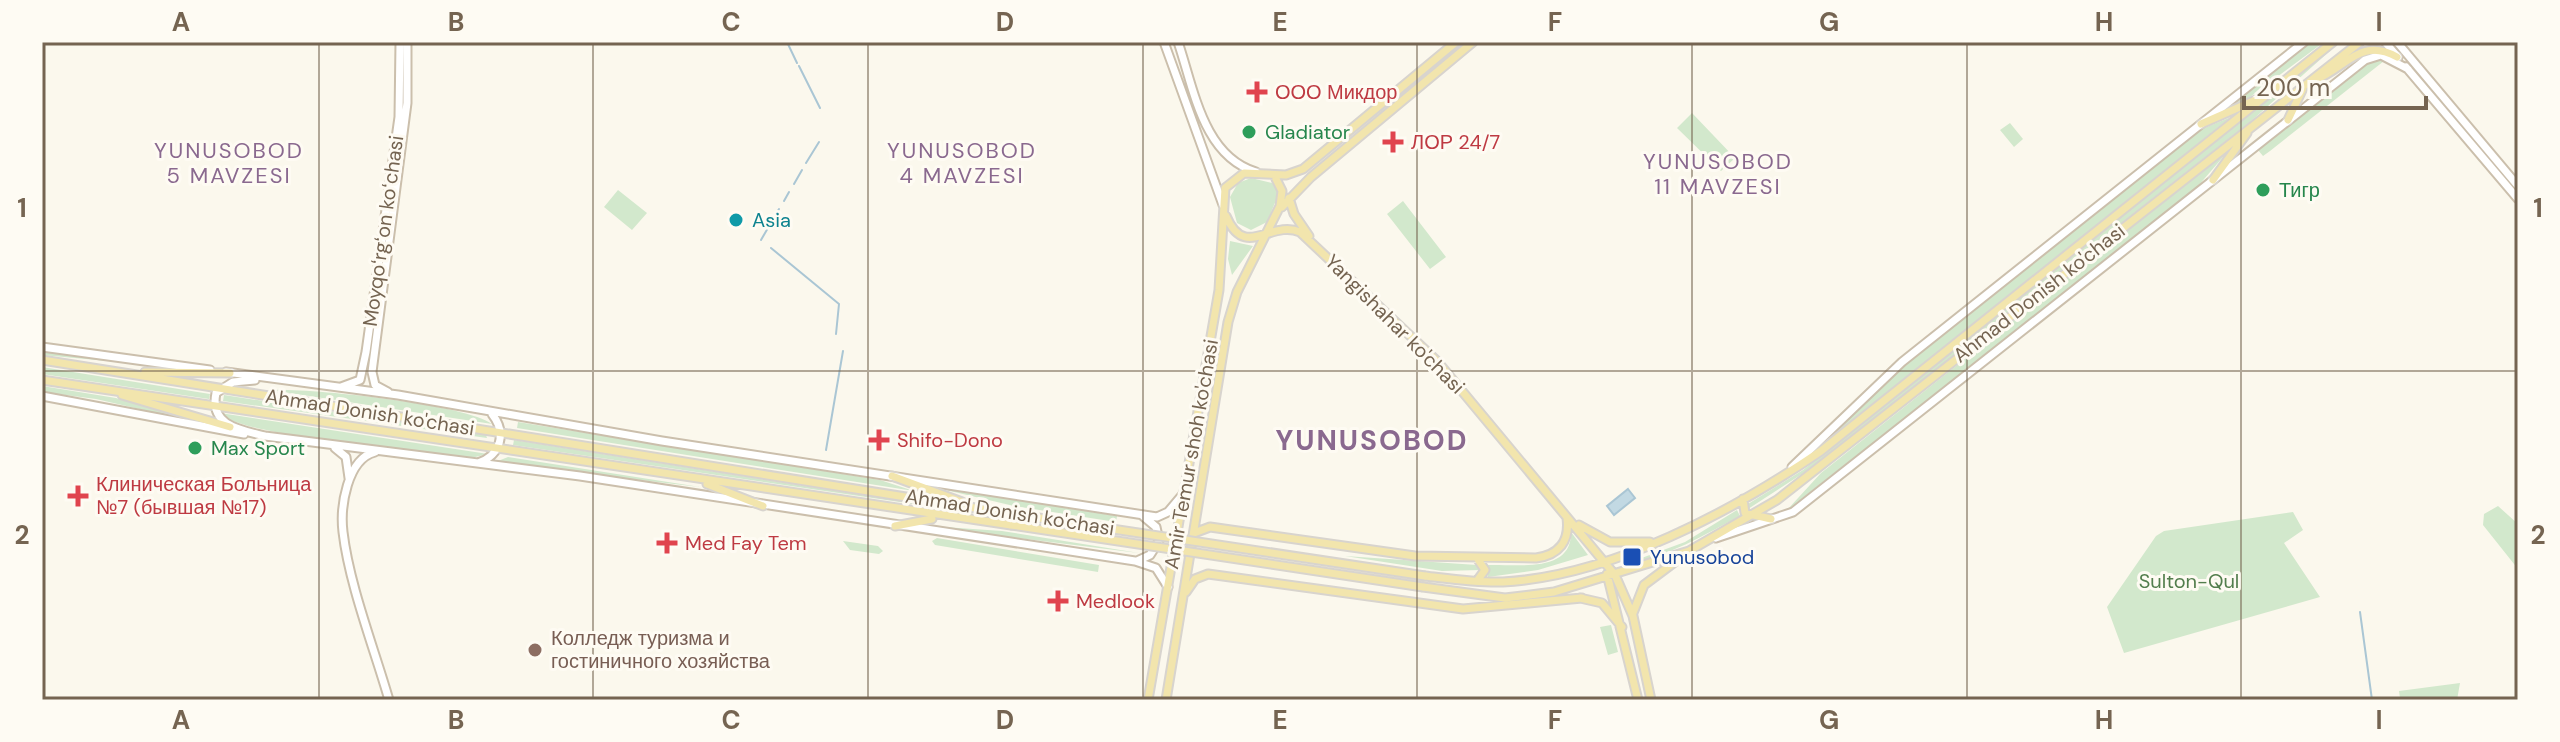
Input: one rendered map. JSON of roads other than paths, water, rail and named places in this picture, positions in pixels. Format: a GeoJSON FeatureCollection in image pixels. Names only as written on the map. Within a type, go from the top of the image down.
{"type":"FeatureCollection","features":[{"type":"Feature","properties":{"kind":"main road","name":"Amir Temur shoh ko'chasi"},"geometry":{"type":"LineString","coordinates":[[1148,700],[1219,290],[1224,191],[1231,180],[1244,173],[1289,175],[1303,169],[1456,42]]}},
{"type":"Feature","properties":{"kind":"main road","name":"Amir Temur shoh ko'chasi"},"geometry":{"type":"LineString","coordinates":[[1166,700],[1232,306],[1278,212],[1289,199],[1473,42]]}},
{"type":"Feature","properties":{"kind":"main road","name":"Ahmad Donish ko'chasi"},"geometry":{"type":"LineString","coordinates":[[42,360],[1425,576],[1476,581],[1534,578],[1604,560],[1660,540],[1743,499],[1821,451],[2333,42]]}},
{"type":"Feature","properties":{"kind":"main road","name":"Ahmad Donish ko'chasi"},"geometry":{"type":"LineString","coordinates":[[42,380],[941,517],[1423,587],[1521,597],[1611,576],[1689,551],[1753,516],[2360,42]]}},
{"type":"Feature","properties":{"kind":"main road"},"geometry":{"type":"LineString","coordinates":[[2288,120],[2305,84],[2333,73],[2366,50],[2380,49],[2401,54]]}},
{"type":"Feature","properties":{"kind":"main road"},"geometry":{"type":"LineString","coordinates":[[2201,124],[2267,95]]}},
{"type":"Feature","properties":{"kind":"main road"},"geometry":{"type":"LineString","coordinates":[[2213,180],[2255,122]]}},
{"type":"Feature","properties":{"kind":"main road"},"geometry":{"type":"LineString","coordinates":[[1259,172],[1276,179],[1289,199]]}},
{"type":"Feature","properties":{"kind":"main road"},"geometry":{"type":"LineString","coordinates":[[1276,179],[1282,193],[1278,212]]}},
{"type":"Feature","properties":{"kind":"main road","name":"Yangishahar ko'chasi"},"geometry":{"type":"LineString","coordinates":[[1289,199],[1296,217],[1315,243],[1437,361],[1604,560]]}},
{"type":"Feature","properties":{"kind":"main road"},"geometry":{"type":"LineString","coordinates":[[1224,206],[1228,222],[1239,234],[1252,238],[1266,236]]}},
{"type":"Feature","properties":{"kind":"main road","name":"Yangishahar ko'chasi"},"geometry":{"type":"LineString","coordinates":[[1266,236],[1288,228],[1315,243]]}},
{"type":"Feature","properties":{"kind":"main road"},"geometry":{"type":"LineString","coordinates":[[120,372],[230,373]]}},
{"type":"Feature","properties":{"kind":"main road"},"geometry":{"type":"LineString","coordinates":[[97,388],[230,427]]}},
{"type":"Feature","properties":{"kind":"main road"},"geometry":{"type":"LineString","coordinates":[[1195,429],[1205,425],[1210,432]]}},
{"type":"Feature","properties":{"kind":"main road"},"geometry":{"type":"LineString","coordinates":[[892,476],[980,508]]}},
{"type":"Feature","properties":{"kind":"main road"},"geometry":{"type":"LineString","coordinates":[[694,479],[763,506]]}},
{"type":"Feature","properties":{"kind":"main road"},"geometry":{"type":"LineString","coordinates":[[1743,499],[1743,511],[1771,519]]}},
{"type":"Feature","properties":{"kind":"main road"},"geometry":{"type":"LineString","coordinates":[[1566,515],[1605,541],[1660,540]]}},
{"type":"Feature","properties":{"kind":"main road"},"geometry":{"type":"LineString","coordinates":[[1194,533],[1210,527],[1360,550],[1477,558],[1536,558],[1553,554],[1566,538],[1566,515]]}},
{"type":"Feature","properties":{"kind":"main road"},"geometry":{"type":"LineString","coordinates":[[895,526],[941,517]]}},
{"type":"Feature","properties":{"kind":"main road"},"geometry":{"type":"LineString","coordinates":[[1633,616],[1644,585],[1689,551]]}},
{"type":"Feature","properties":{"kind":"main road"},"geometry":{"type":"LineString","coordinates":[[1476,581],[1485,570],[1477,558]]}},
{"type":"Feature","properties":{"kind":"main road"},"geometry":{"type":"LineString","coordinates":[[1604,560],[1633,616],[1651,700]]}},
{"type":"Feature","properties":{"kind":"main road"},"geometry":{"type":"LineString","coordinates":[[1183,597],[1195,579],[1208,574],[1463,609],[1582,598]]}},
{"type":"Feature","properties":{"kind":"main road"},"geometry":{"type":"LineString","coordinates":[[1611,576],[1638,700]]}},
{"type":"Feature","properties":{"kind":"main road"},"geometry":{"type":"LineString","coordinates":[[1463,609],[1521,597],[1582,598],[1602,603],[1622,627]]}},
{"type":"Feature","properties":{"kind":"street","name":"Moyqoʻrgʻon koʻchasi"},"geometry":{"type":"LineString","coordinates":[[324,386],[350,386],[362,376],[399,117],[400,42]]}},
{"type":"Feature","properties":{"kind":"street","name":"Moyqoʻrgʻon koʻchasi"},"geometry":{"type":"LineString","coordinates":[[398,395],[378,388],[372,372],[407,103],[407,42]]}},
{"type":"Feature","properties":{"kind":"street"},"geometry":{"type":"LineString","coordinates":[[1164,42],[1224,206]]}},
{"type":"Feature","properties":{"kind":"street"},"geometry":{"type":"LineString","coordinates":[[1178,42],[1219,150],[1232,162],[1259,172]]}},
{"type":"Feature","properties":{"kind":"street","name":"Ahmad Donish ko'chasi"},"geometry":{"type":"LineString","coordinates":[[1784,475],[1902,362],[2304,42]]}},
{"type":"Feature","properties":{"kind":"street"},"geometry":{"type":"LineString","coordinates":[[2385,42],[2401,54],[2518,186]]}},
{"type":"Feature","properties":{"kind":"street"},"geometry":{"type":"LineString","coordinates":[[2399,42],[2408,69],[2518,199]]}},
{"type":"Feature","properties":{"kind":"street","name":"Ahmad Donish ko'chasi"},"geometry":{"type":"LineString","coordinates":[[1714,539],[1793,512],[2365,60],[2381,55],[2408,69]]}},
{"type":"Feature","properties":{"kind":"street"},"geometry":{"type":"LineString","coordinates":[[1181,89],[1188,90],[1193,85]]}},
{"type":"Feature","properties":{"kind":"street"},"geometry":{"type":"LineString","coordinates":[[42,347],[269,379]]}},
{"type":"Feature","properties":{"kind":"street","name":"Ahmad Donish ko'chasi"},"geometry":{"type":"LineString","coordinates":[[219,389],[236,381],[269,379],[398,395],[491,413],[1139,514],[1163,515],[1185,492]]}},
{"type":"Feature","properties":{"kind":"street"},"geometry":{"type":"LineString","coordinates":[[219,389],[215,406],[220,419],[230,427]]}},
{"type":"Feature","properties":{"kind":"street"},"geometry":{"type":"LineString","coordinates":[[42,396],[97,404],[228,433],[265,436]]}},
{"type":"Feature","properties":{"kind":"street"},"geometry":{"type":"LineString","coordinates":[[468,465],[486,460],[497,449],[500,431],[491,413]]}},
{"type":"Feature","properties":{"kind":"street","name":"Ahmad Donish ko'chasi"},"geometry":{"type":"LineString","coordinates":[[230,427],[265,436],[468,465],[580,476],[1135,561],[1156,568],[1168,588]]}},
{"type":"Feature","properties":{"kind":"street"},"geometry":{"type":"LineString","coordinates":[[329,445],[346,457],[349,481],[343,534],[389,700]]}},
{"type":"Feature","properties":{"kind":"street"},"geometry":{"type":"LineString","coordinates":[[349,481],[359,460],[377,452]]}},
{"type":"Feature","properties":{"kind":"street"},"geometry":{"type":"LineString","coordinates":[[1135,561],[1150,555],[1159,541],[1153,523],[1139,514]]}},
{"type":"Feature","properties":{"kind":"water"},"geometry":{"type":"Polygon","coordinates":[[[1628,489],[1635,498],[1614,515],[1607,506],[1628,489]]]}},
{"type":"Feature","properties":{"kind":"waterway"},"geometry":{"type":"LineString","coordinates":[[787,42],[797,63]]}},
{"type":"Feature","properties":{"kind":"waterway"},"geometry":{"type":"LineString","coordinates":[[799,66],[820,108]]}},
{"type":"Feature","properties":{"kind":"waterway"},"geometry":{"type":"LineString","coordinates":[[806,163],[819,142]]}},
{"type":"Feature","properties":{"kind":"waterway"},"geometry":{"type":"LineString","coordinates":[[794,184],[802,170]]}},
{"type":"Feature","properties":{"kind":"waterway"},"geometry":{"type":"LineString","coordinates":[[784,201],[789,192]]}},
{"type":"Feature","properties":{"kind":"waterway"},"geometry":{"type":"LineString","coordinates":[[761,240],[779,209]]}},
{"type":"Feature","properties":{"kind":"waterway"},"geometry":{"type":"LineString","coordinates":[[771,248],[839,304],[836,334]]}},
{"type":"Feature","properties":{"kind":"waterway"},"geometry":{"type":"LineString","coordinates":[[826,450],[843,351]]}},
{"type":"Feature","properties":{"kind":"waterway"},"geometry":{"type":"LineString","coordinates":[[2360,612],[2372,700]]}},
{"type":"Feature","properties":{"kind":"place","name":"ООО Микдор"},"geometry":{"type":"Point","coordinates":[1257,92]}},
{"type":"Feature","properties":{"kind":"place","name":"Gladiator"},"geometry":{"type":"Point","coordinates":[1249,132]}},
{"type":"Feature","properties":{"kind":"place","name":"ЛОР 24/7"},"geometry":{"type":"Point","coordinates":[1393,142]}},
{"type":"Feature","properties":{"kind":"place","name":"Тигр"},"geometry":{"type":"Point","coordinates":[2263,190]}},
{"type":"Feature","properties":{"kind":"place","name":"Asia"},"geometry":{"type":"Point","coordinates":[736,220]}},
{"type":"Feature","properties":{"kind":"place","name":"Shifo-Dono"},"geometry":{"type":"Point","coordinates":[879,440]}},
{"type":"Feature","properties":{"kind":"place","name":"Max Sport"},"geometry":{"type":"Point","coordinates":[195,448]}},
{"type":"Feature","properties":{"kind":"place","name":"Клиническая Больница №7 (бывшая №17)"},"geometry":{"type":"Point","coordinates":[78,496]}},
{"type":"Feature","properties":{"kind":"place","name":"Med Fay Tem"},"geometry":{"type":"Point","coordinates":[667,543]}},
{"type":"Feature","properties":{"kind":"place","name":"Yunusobod"},"geometry":{"type":"Point","coordinates":[1632,557]}},
{"type":"Feature","properties":{"kind":"place","name":"Medlook"},"geometry":{"type":"Point","coordinates":[1058,601]}},
{"type":"Feature","properties":{"kind":"place","name":"Колледж туризма и гостиничного хозяйства"},"geometry":{"type":"Point","coordinates":[535,650]}},
{"type":"Feature","properties":{"kind":"district","name":"YUNUSOBOD 5 MAVZESI"},"geometry":{"type":"Point","coordinates":[229,162]}},
{"type":"Feature","properties":{"kind":"district","name":"YUNUSOBOD 4 MAVZESI"},"geometry":{"type":"Point","coordinates":[962,162]}},
{"type":"Feature","properties":{"kind":"district","name":"YUNUSOBOD 11 MAVZESI"},"geometry":{"type":"Point","coordinates":[1718,174]}},
{"type":"Feature","properties":{"kind":"district","name":"YUNUSOBOD"},"geometry":{"type":"Point","coordinates":[1372,440]}},
{"type":"Feature","properties":{"kind":"park label","name":"Sulton-Qul"},"geometry":{"type":"Point","coordinates":[2189,581]}}]}
